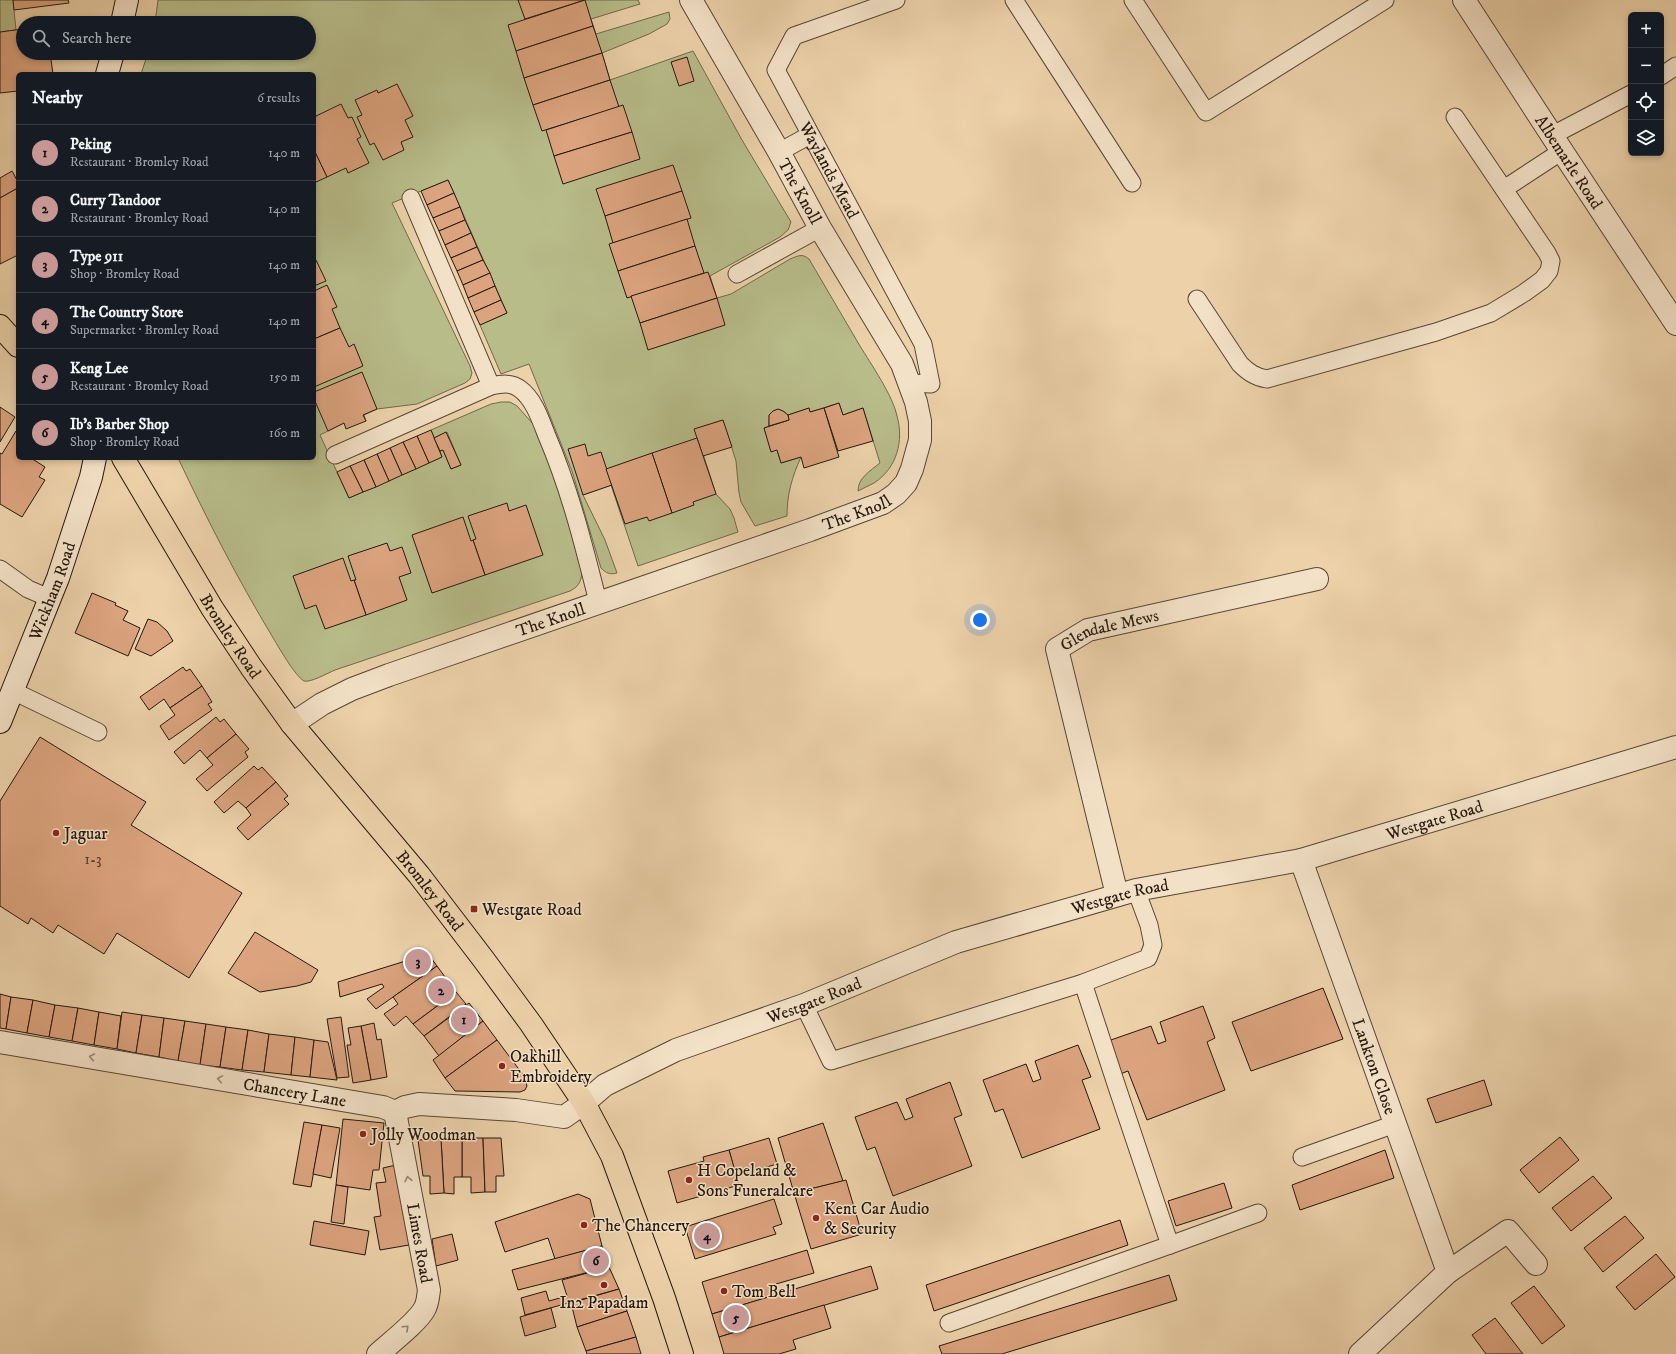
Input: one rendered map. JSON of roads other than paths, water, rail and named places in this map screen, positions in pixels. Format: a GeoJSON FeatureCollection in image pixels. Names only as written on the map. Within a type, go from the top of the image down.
{"type":"FeatureCollection","features":[{"type":"Feature","properties":{"kind":"main road"},"geometry":{"type":"LineString","coordinates":[[0,326],[16,344]]}},
{"type":"Feature","properties":{"kind":"main road","name":"Bromley Road"},"geometry":{"type":"LineString","coordinates":[[124,460],[212,608],[292,724],[428,887],[531,1024],[584,1103],[612,1156],[664,1298],[682,1354]]}},
{"type":"Feature","properties":{"kind":"street"},"geometry":{"type":"LineString","coordinates":[[124,16],[127,0]]}},
{"type":"Feature","properties":{"kind":"street","name":"The Knoll"},"geometry":{"type":"LineString","coordinates":[[292,724],[322,704],[352,689],[598,602],[810,530],[883,503],[896,494],[906,483],[912,469],[920,440],[920,421],[910,382],[902,364],[820,228],[779,152],[691,0]]}},
{"type":"Feature","properties":{"kind":"street","name":"Albemarle Road"},"geometry":{"type":"LineString","coordinates":[[1464,0],[1676,324]]}},
{"type":"Feature","properties":{"kind":"street"},"geometry":{"type":"LineString","coordinates":[[108,72],[111,60]]}},
{"type":"Feature","properties":{"kind":"street","name":"Wickham Road"},"geometry":{"type":"LineString","coordinates":[[0,722],[49,598],[92,477],[95,460]]}},
{"type":"Feature","properties":{"kind":"street","name":"Glendale Mews"},"geometry":{"type":"LineString","coordinates":[[1127,892],[1057,649],[1088,630],[1317,579]]}},
{"type":"Feature","properties":{"kind":"street","name":"Westgate Road"},"geometry":{"type":"LineString","coordinates":[[584,1103],[605,1085],[676,1050],[804,1005],[956,942],[1127,892],[1300,860],[1676,747]]}},
{"type":"Feature","properties":{"kind":"street","name":"Lankton Close"},"geometry":{"type":"LineString","coordinates":[[1300,860],[1448,1272]]}},
{"type":"Feature","properties":{"kind":"street","name":"Chancery Lane"},"geometry":{"type":"LineString","coordinates":[[0,1042],[375,1105],[395,1112]]}},
{"type":"Feature","properties":{"kind":"street"},"geometry":{"type":"LineString","coordinates":[[395,1112],[405,1107],[419,1104],[516,1110],[564,1117],[584,1103]]}},
{"type":"Feature","properties":{"kind":"street","name":"Limes Road"},"geometry":{"type":"LineString","coordinates":[[378,1354],[424,1309],[428,1300],[429,1290],[395,1112]]}},
{"type":"Feature","properties":{"kind":"street"},"geometry":{"type":"LineString","coordinates":[[1360,1354],[1448,1272],[1508,1231],[1536,1264]]}},
{"type":"Feature","properties":{"kind":"lane","name":"Waylands Mead"},"geometry":{"type":"LineString","coordinates":[[896,0],[794,36],[776,70],[923,344],[931,384],[910,382]]}},
{"type":"Feature","properties":{"kind":"lane"},"geometry":{"type":"LineString","coordinates":[[1014,0],[1132,183]]}},
{"type":"Feature","properties":{"kind":"lane"},"geometry":{"type":"LineString","coordinates":[[1133,0],[1206,112],[1385,0]]}},
{"type":"Feature","properties":{"kind":"lane"},"geometry":{"type":"LineString","coordinates":[[1664,74],[1676,66]]}},
{"type":"Feature","properties":{"kind":"lane"},"geometry":{"type":"LineString","coordinates":[[1504,190],[1557,144],[1628,96]]}},
{"type":"Feature","properties":{"kind":"lane"},"geometry":{"type":"LineString","coordinates":[[1197,299],[1246,371],[1257,377],[1267,379],[1450,328],[1491,313],[1524,293],[1542,280],[1549,271],[1551,261],[1455,117]]}},
{"type":"Feature","properties":{"kind":"lane"},"geometry":{"type":"LineString","coordinates":[[779,152],[810,135]]}},
{"type":"Feature","properties":{"kind":"lane"},"geometry":{"type":"LineString","coordinates":[[411,198],[491,386]]}},
{"type":"Feature","properties":{"kind":"lane"},"geometry":{"type":"LineString","coordinates":[[737,274],[820,228]]}},
{"type":"Feature","properties":{"kind":"lane"},"geometry":{"type":"LineString","coordinates":[[335,455],[491,386],[502,383],[510,384],[519,388],[527,395],[541,422],[557,460],[578,523],[598,602]]}},
{"type":"Feature","properties":{"kind":"lane"},"geometry":{"type":"LineString","coordinates":[[0,569],[28,589],[49,598]]}},
{"type":"Feature","properties":{"kind":"lane"},"geometry":{"type":"LineString","coordinates":[[13,692],[98,732]]}},
{"type":"Feature","properties":{"kind":"lane"},"geometry":{"type":"LineString","coordinates":[[804,1005],[831,1060],[1083,983],[1148,958],[1153,945],[1149,925],[1127,892]]}},
{"type":"Feature","properties":{"kind":"lane"},"geometry":{"type":"LineString","coordinates":[[1083,983],[1170,1245]]}},
{"type":"Feature","properties":{"kind":"lane"},"geometry":{"type":"LineString","coordinates":[[1302,1157],[1395,1124]]}},
{"type":"Feature","properties":{"kind":"lane"},"geometry":{"type":"LineString","coordinates":[[949,1323],[1258,1213]]}},
{"type":"Feature","properties":{"kind":"place","name":"Jaguar"},"geometry":{"type":"Point","coordinates":[56,833]}},
{"type":"Feature","properties":{"kind":"place","name":"Westgate Road"},"geometry":{"type":"Point","coordinates":[474,909]}},
{"type":"Feature","properties":{"kind":"place","name":"Type 911"},"geometry":{"type":"Point","coordinates":[418,962]}},
{"type":"Feature","properties":{"kind":"place","name":"Curry Tandoor"},"geometry":{"type":"Point","coordinates":[441,991]}},
{"type":"Feature","properties":{"kind":"place","name":"Peking"},"geometry":{"type":"Point","coordinates":[464,1020]}},
{"type":"Feature","properties":{"kind":"place","name":"Oakhill Embroidery"},"geometry":{"type":"Point","coordinates":[502,1066]}},
{"type":"Feature","properties":{"kind":"place","name":"Jolly Woodman"},"geometry":{"type":"Point","coordinates":[363,1134]}},
{"type":"Feature","properties":{"kind":"place","name":"H Copeland & Sons Funeralcare"},"geometry":{"type":"Point","coordinates":[689,1180]}},
{"type":"Feature","properties":{"kind":"place","name":"Kent Car Audio & Security"},"geometry":{"type":"Point","coordinates":[816,1218]}},
{"type":"Feature","properties":{"kind":"place","name":"The Chancery"},"geometry":{"type":"Point","coordinates":[584,1225]}},
{"type":"Feature","properties":{"kind":"place","name":"The Country Store"},"geometry":{"type":"Point","coordinates":[707,1236]}},
{"type":"Feature","properties":{"kind":"place","name":"Ib's Barber Shop"},"geometry":{"type":"Point","coordinates":[596,1261]}},
{"type":"Feature","properties":{"kind":"place","name":"In2 Papadam"},"geometry":{"type":"Point","coordinates":[604,1285]}},
{"type":"Feature","properties":{"kind":"place","name":"Tom Bell"},"geometry":{"type":"Point","coordinates":[724,1291]}},
{"type":"Feature","properties":{"kind":"place","name":"Keng Lee"},"geometry":{"type":"Point","coordinates":[736,1318]}}]}
